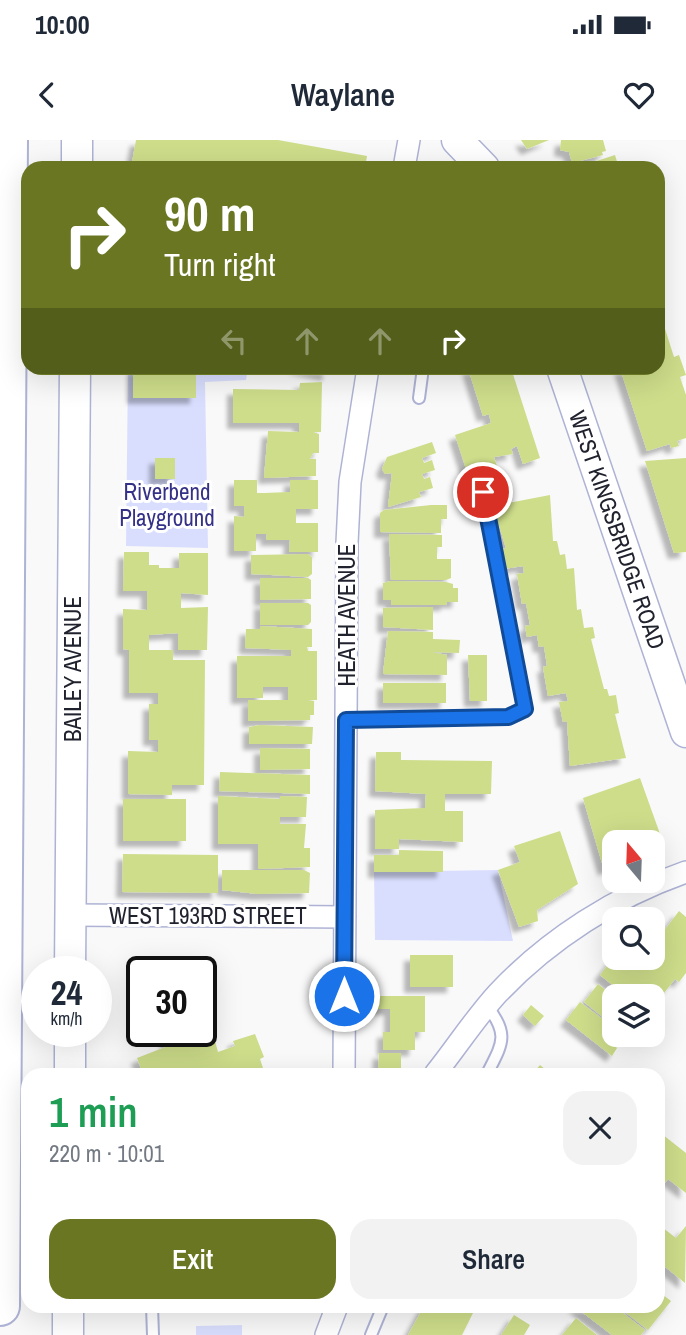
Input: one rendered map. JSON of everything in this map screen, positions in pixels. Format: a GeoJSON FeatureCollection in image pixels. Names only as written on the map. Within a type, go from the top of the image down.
{"type":"FeatureCollection","features":[{"type":"Feature","properties":{"kind":"highway"},"geometry":{"type":"LineString","coordinates":[[0,1306],[8,140]]}},
{"type":"Feature","properties":{"kind":"main road"},"geometry":{"type":"LineString","coordinates":[[77,140],[77,161]]}},
{"type":"Feature","properties":{"kind":"main road"},"geometry":{"type":"LineString","coordinates":[[457,140],[477,161]]}},
{"type":"Feature","properties":{"kind":"main road","name":"BAILEY AVENUE"},"geometry":{"type":"LineString","coordinates":[[71,956],[75,375]]}},
{"type":"Feature","properties":{"kind":"main road","name":"WEST KINGSBRIDGE ROAD"},"geometry":{"type":"LineString","coordinates":[[564,375],[686,732]]}},
{"type":"Feature","properties":{"kind":"main road"},"geometry":{"type":"LineString","coordinates":[[70,1047],[70,1068]]}},
{"type":"Feature","properties":{"kind":"main road"},"geometry":{"type":"LineString","coordinates":[[68,1313],[68,1335]]}},
{"type":"Feature","properties":{"kind":"street"},"geometry":{"type":"LineString","coordinates":[[406,161],[410,140]]}},
{"type":"Feature","properties":{"kind":"street","name":"HEATH AVENUE"},"geometry":{"type":"LineString","coordinates":[[344,1068],[346,543],[350,482],[367,375]]}},
{"type":"Feature","properties":{"kind":"street"},"geometry":{"type":"LineString","coordinates":[[440,1068],[487,1006],[528,965],[584,920],[666,879],[686,872]]}},
{"type":"Feature","properties":{"kind":"street","name":"WEST 193RD STREET"},"geometry":{"type":"LineString","coordinates":[[71,915],[345,917]]}},
{"type":"Feature","properties":{"kind":"street"},"geometry":{"type":"LineString","coordinates":[[326,1335],[334,1313]]}},
{"type":"Feature","properties":{"kind":"lane"},"geometry":{"type":"LineString","coordinates":[[419,398],[422,375]]}},
{"type":"Feature","properties":{"kind":"lane"},"geometry":{"type":"LineString","coordinates":[[346,720],[508,717],[525,709],[483,492]]}},
{"type":"Feature","properties":{"kind":"lane"},"geometry":{"type":"LineString","coordinates":[[487,1006],[500,1023],[503,1042],[491,1068]]}},
{"type":"Feature","properties":{"kind":"lane"},"geometry":{"type":"LineString","coordinates":[[152,1313],[153,1335]]}},
{"type":"Feature","properties":{"kind":"lane"},"geometry":{"type":"LineString","coordinates":[[371,1335],[380,1313]]}},
{"type":"Feature","properties":{"kind":"green space","name":"Riverbend Playground"},"geometry":{"type":"Polygon","coordinates":[[[128,375],[247,375],[246,380],[205,382],[208,548],[126,546],[128,375]]]}},
{"type":"Feature","properties":{"kind":"green space"},"geometry":{"type":"Polygon","coordinates":[[[498,870],[513,941],[375,940],[374,872],[498,870]]]}},
{"type":"Feature","properties":{"kind":"green space"},"geometry":{"type":"Polygon","coordinates":[[[242,1325],[242,1335],[196,1335],[196,1326],[242,1325]]]}},
{"type":"Feature","properties":{"kind":"building"},"geometry":{"type":"Polygon","coordinates":[[[136,140],[278,140],[367,156],[366,161],[132,161],[136,140]]]}},
{"type":"Feature","properties":{"kind":"building"},"geometry":{"type":"Polygon","coordinates":[[[521,140],[549,140],[527,149],[521,140]]]}},
{"type":"Feature","properties":{"kind":"building"},"geometry":{"type":"Polygon","coordinates":[[[561,140],[603,140],[606,151],[602,152],[603,155],[571,161],[569,152],[560,150],[561,140]]]}},
{"type":"Feature","properties":{"kind":"building"},"geometry":{"type":"Polygon","coordinates":[[[615,155],[617,161],[596,161],[615,155]]]}},
{"type":"Feature","properties":{"kind":"building"},"geometry":{"type":"Polygon","coordinates":[[[665,329],[674,357],[679,355],[686,375],[680,377],[686,395],[686,438],[677,441],[679,446],[671,448],[670,444],[647,451],[622,375],[665,375],[665,329]]]}},
{"type":"Feature","properties":{"kind":"building"},"geometry":{"type":"Polygon","coordinates":[[[133,375],[196,375],[196,398],[133,398],[133,375]]]}},
{"type":"Feature","properties":{"kind":"building"},"geometry":{"type":"Polygon","coordinates":[[[470,375],[513,375],[540,458],[523,464],[517,446],[511,449],[513,454],[494,457],[499,472],[470,481],[455,435],[491,423],[489,414],[483,416],[470,375]]]}},
{"type":"Feature","properties":{"kind":"building"},"geometry":{"type":"Polygon","coordinates":[[[322,382],[321,432],[313,432],[319,434],[319,453],[313,453],[310,459],[316,459],[316,476],[264,478],[268,431],[299,432],[299,423],[233,423],[233,389],[299,390],[300,383],[322,382]]]}},
{"type":"Feature","properties":{"kind":"building"},"geometry":{"type":"Polygon","coordinates":[[[432,442],[436,453],[422,458],[424,463],[432,460],[435,470],[422,474],[424,479],[430,477],[433,488],[419,492],[421,497],[388,507],[392,473],[385,474],[382,469],[387,457],[432,442]]]}},
{"type":"Feature","properties":{"kind":"building"},"geometry":{"type":"Polygon","coordinates":[[[155,458],[175,458],[175,479],[155,479],[155,458]]]}},
{"type":"Feature","properties":{"kind":"building"},"geometry":{"type":"Polygon","coordinates":[[[686,458],[686,552],[674,553],[645,461],[686,458]]]}},
{"type":"Feature","properties":{"kind":"building"},"geometry":{"type":"Polygon","coordinates":[[[234,480],[257,480],[257,493],[264,493],[290,492],[290,480],[318,480],[318,509],[296,509],[296,523],[318,523],[318,552],[289,552],[290,540],[266,540],[267,534],[256,534],[256,551],[234,551],[234,516],[244,517],[244,506],[234,506],[234,480]]]}},
{"type":"Feature","properties":{"kind":"building"},"geometry":{"type":"Polygon","coordinates":[[[550,495],[553,541],[557,541],[560,555],[565,554],[567,569],[574,568],[577,610],[581,609],[584,628],[593,627],[595,638],[591,639],[604,689],[607,689],[609,696],[616,695],[619,713],[615,714],[626,758],[570,766],[567,721],[563,722],[559,702],[568,701],[566,693],[548,696],[543,667],[547,666],[544,646],[539,647],[537,635],[527,637],[525,626],[530,625],[526,603],[522,604],[517,574],[524,573],[523,566],[504,569],[501,549],[506,548],[493,506],[550,495]]]}},
{"type":"Feature","properties":{"kind":"building"},"geometry":{"type":"Polygon","coordinates":[[[447,505],[447,519],[441,519],[441,533],[380,532],[380,513],[384,510],[447,505]]]}},
{"type":"Feature","properties":{"kind":"building"},"geometry":{"type":"Polygon","coordinates":[[[389,534],[442,535],[442,547],[437,547],[437,559],[451,559],[451,578],[391,580],[389,534]]]}},
{"type":"Feature","properties":{"kind":"building"},"geometry":{"type":"Polygon","coordinates":[[[124,552],[149,552],[149,565],[159,565],[159,568],[179,568],[179,553],[208,553],[208,595],[181,593],[181,608],[208,607],[207,650],[178,650],[178,633],[149,635],[149,650],[173,650],[173,660],[205,660],[204,785],[172,785],[172,795],[128,794],[128,751],[158,752],[158,740],[149,740],[149,704],[158,704],[158,693],[129,693],[129,650],[123,649],[123,609],[147,610],[147,591],[123,591],[124,552]]]}},
{"type":"Feature","properties":{"kind":"building"},"geometry":{"type":"Polygon","coordinates":[[[308,554],[312,557],[312,574],[308,577],[251,574],[251,555],[308,554]]]}},
{"type":"Feature","properties":{"kind":"building"},"geometry":{"type":"Polygon","coordinates":[[[260,578],[308,578],[311,580],[311,599],[260,600],[260,578]]]}},
{"type":"Feature","properties":{"kind":"building"},"geometry":{"type":"Polygon","coordinates":[[[391,581],[453,584],[453,588],[458,588],[458,602],[447,602],[446,605],[391,605],[391,600],[383,600],[383,583],[391,581]]]}},
{"type":"Feature","properties":{"kind":"building"},"geometry":{"type":"Polygon","coordinates":[[[260,603],[308,603],[311,605],[311,622],[308,625],[260,625],[260,603]]]}},
{"type":"Feature","properties":{"kind":"building"},"geometry":{"type":"Polygon","coordinates":[[[433,607],[433,630],[383,627],[383,608],[433,607]]]}},
{"type":"Feature","properties":{"kind":"building"},"geometry":{"type":"Polygon","coordinates":[[[260,626],[312,629],[312,647],[307,647],[308,651],[317,651],[317,700],[306,700],[314,701],[314,715],[310,715],[310,720],[248,721],[248,700],[288,700],[288,687],[263,687],[263,698],[237,698],[237,656],[291,656],[291,650],[245,648],[246,629],[260,629],[260,626]]]}},
{"type":"Feature","properties":{"kind":"building"},"geometry":{"type":"Polygon","coordinates":[[[388,631],[433,632],[433,639],[460,640],[459,653],[431,652],[447,655],[447,675],[383,674],[388,631]]]}},
{"type":"Feature","properties":{"kind":"building"},"geometry":{"type":"Polygon","coordinates":[[[468,655],[487,655],[487,701],[470,701],[468,655]]]}},
{"type":"Feature","properties":{"kind":"building"},"geometry":{"type":"Polygon","coordinates":[[[383,683],[446,683],[446,703],[383,703],[383,683]]]}},
{"type":"Feature","properties":{"kind":"building"},"geometry":{"type":"Polygon","coordinates":[[[249,727],[313,727],[312,744],[249,744],[249,727]]]}},
{"type":"Feature","properties":{"kind":"building"},"geometry":{"type":"Polygon","coordinates":[[[260,748],[310,749],[310,769],[260,770],[260,748]]]}},
{"type":"Feature","properties":{"kind":"building"},"geometry":{"type":"Polygon","coordinates":[[[376,752],[401,752],[401,760],[492,761],[491,794],[445,794],[445,811],[463,811],[463,842],[399,839],[399,849],[375,849],[375,810],[425,808],[426,794],[375,791],[376,752]]]}},
{"type":"Feature","properties":{"kind":"building"},"geometry":{"type":"Polygon","coordinates":[[[220,772],[310,775],[310,794],[219,791],[220,772]]]}},
{"type":"Feature","properties":{"kind":"building"},"geometry":{"type":"Polygon","coordinates":[[[640,778],[659,830],[602,830],[602,863],[583,798],[640,778]]]}},
{"type":"Feature","properties":{"kind":"building"},"geometry":{"type":"Polygon","coordinates":[[[218,796],[280,799],[280,796],[307,797],[306,817],[280,817],[280,824],[306,824],[304,848],[310,848],[310,867],[258,869],[258,844],[218,844],[218,796]]]}},
{"type":"Feature","properties":{"kind":"building"},"geometry":{"type":"Polygon","coordinates":[[[123,799],[186,799],[186,841],[123,841],[123,799]]]}},
{"type":"Feature","properties":{"kind":"building"},"geometry":{"type":"Polygon","coordinates":[[[560,831],[578,884],[537,910],[538,921],[519,927],[498,870],[520,862],[514,846],[560,831]]]}},
{"type":"Feature","properties":{"kind":"building"},"geometry":{"type":"Polygon","coordinates":[[[399,850],[443,851],[443,872],[374,872],[374,855],[399,855],[399,850]]]}},
{"type":"Feature","properties":{"kind":"building"},"geometry":{"type":"Polygon","coordinates":[[[123,854],[218,855],[218,893],[122,892],[123,854]]]}},
{"type":"Feature","properties":{"kind":"building"},"geometry":{"type":"Polygon","coordinates":[[[222,870],[304,870],[310,873],[309,893],[258,894],[222,890],[222,870]]]}},
{"type":"Feature","properties":{"kind":"building"},"geometry":{"type":"Polygon","coordinates":[[[679,911],[686,917],[686,973],[679,982],[675,979],[665,992],[665,984],[611,984],[600,975],[604,970],[665,970],[665,929],[679,911]]]}},
{"type":"Feature","properties":{"kind":"building"},"geometry":{"type":"Polygon","coordinates":[[[410,955],[453,955],[453,987],[410,987],[410,955]]]}},
{"type":"Feature","properties":{"kind":"building"},"geometry":{"type":"Polygon","coordinates":[[[598,984],[602,987],[602,1016],[584,1002],[598,984]]]}},
{"type":"Feature","properties":{"kind":"building"},"geometry":{"type":"Polygon","coordinates":[[[369,996],[425,996],[425,1032],[415,1032],[415,1050],[383,1050],[383,1032],[390,1032],[390,1009],[369,1009],[369,996]]]}},
{"type":"Feature","properties":{"kind":"building"},"geometry":{"type":"Polygon","coordinates":[[[580,1002],[602,1018],[602,1047],[616,1047],[612,1056],[566,1020],[580,1002]]]}},
{"type":"Feature","properties":{"kind":"building"},"geometry":{"type":"Polygon","coordinates":[[[531,1005],[544,1016],[535,1026],[523,1015],[531,1005]]]}},
{"type":"Feature","properties":{"kind":"building"},"geometry":{"type":"Polygon","coordinates":[[[255,1034],[264,1057],[260,1059],[263,1068],[141,1068],[137,1058],[165,1047],[217,1047],[218,1052],[235,1046],[233,1041],[255,1034]]]}},
{"type":"Feature","properties":{"kind":"building"},"geometry":{"type":"Polygon","coordinates":[[[379,1053],[401,1053],[401,1068],[378,1068],[379,1053]]]}},
{"type":"Feature","properties":{"kind":"building"},"geometry":{"type":"Polygon","coordinates":[[[665,1136],[686,1153],[686,1193],[668,1179],[665,1183],[665,1136]]]}},
{"type":"Feature","properties":{"kind":"building"},"geometry":{"type":"Polygon","coordinates":[[[686,1226],[685,1283],[665,1267],[665,1229],[676,1238],[686,1226]]]}},
{"type":"Feature","properties":{"kind":"building"},"geometry":{"type":"Polygon","coordinates":[[[665,1296],[671,1301],[665,1309],[665,1296]]]}},
{"type":"Feature","properties":{"kind":"building"},"geometry":{"type":"Polygon","coordinates":[[[420,1313],[473,1313],[462,1335],[408,1335],[420,1313]]]}},
{"type":"Feature","properties":{"kind":"building"},"geometry":{"type":"Polygon","coordinates":[[[583,1313],[623,1313],[645,1330],[641,1335],[612,1335],[583,1313]]]}},
{"type":"Feature","properties":{"kind":"building"},"geometry":{"type":"Polygon","coordinates":[[[626,1313],[661,1313],[648,1330],[626,1313]]]}},
{"type":"Feature","properties":{"kind":"building"},"geometry":{"type":"Polygon","coordinates":[[[514,1315],[530,1325],[524,1335],[501,1335],[514,1315]]]}},
{"type":"Feature","properties":{"kind":"building"},"geometry":{"type":"Polygon","coordinates":[[[576,1318],[597,1335],[562,1335],[576,1318]]]}},
{"type":"Feature","properties":{"kind":"route"},"geometry":{"type":"LineString","coordinates":[[344,996],[346,720],[508,717],[525,709],[483,492]]}}]}
